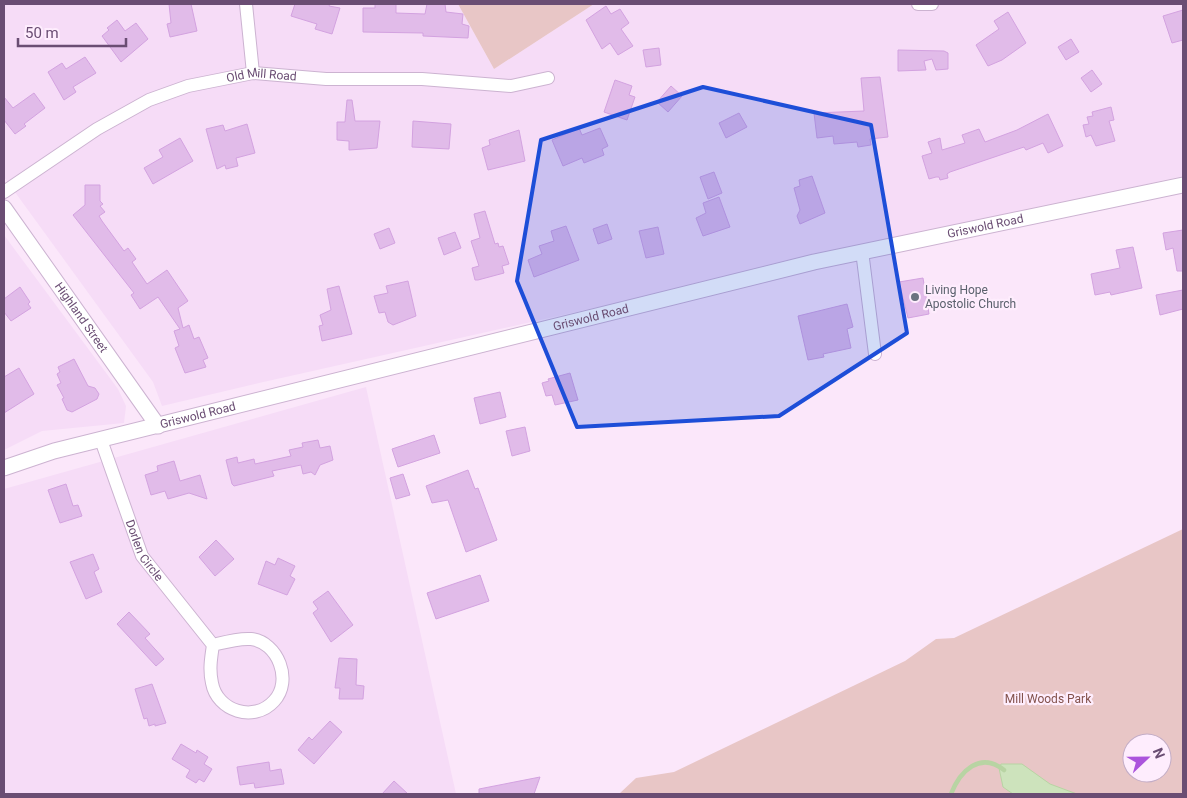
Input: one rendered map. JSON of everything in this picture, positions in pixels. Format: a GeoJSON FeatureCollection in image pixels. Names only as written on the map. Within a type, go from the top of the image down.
{"type":"FeatureCollection","features":[{"type":"Feature","properties":{"kind":"street"},"geometry":{"type":"LineString","coordinates":[[246,4],[253,73]]}},
{"type":"Feature","properties":{"kind":"street"},"geometry":{"type":"LineString","coordinates":[[918,4],[932,4]]}},
{"type":"Feature","properties":{"kind":"street","name":"Old Mill Road"},"geometry":{"type":"LineString","coordinates":[[4,192],[96,129],[148,100],[188,86],[253,73],[326,78],[422,80],[511,86],[548,78]]}},
{"type":"Feature","properties":{"kind":"street","name":"Griswold Road"},"geometry":{"type":"LineString","coordinates":[[4,468],[54,451],[862,251],[1183,186]]}},
{"type":"Feature","properties":{"kind":"street","name":"Highland Street"},"geometry":{"type":"LineString","coordinates":[[4,208],[158,426]]}},
{"type":"Feature","properties":{"kind":"street"},"geometry":{"type":"LineString","coordinates":[[862,251],[875,354]]}},
{"type":"Feature","properties":{"kind":"street","name":"Dorlen Circle"},"geometry":{"type":"LineString","coordinates":[[101,440],[142,556],[213,645]]}},
{"type":"Feature","properties":{"kind":"street"},"geometry":{"type":"LineString","coordinates":[[252,639],[268,646],[276,655],[282,672],[282,687],[274,701],[260,710],[243,713],[230,709],[217,698],[212,684],[210,665],[213,645],[252,639]]}},
{"type":"Feature","properties":{"kind":"highlighted area"},"geometry":{"type":"Polygon","coordinates":[[[703,87],[871,125],[907,333],[779,416],[577,427],[517,281],[541,140],[703,87]]]}},
{"type":"Feature","properties":{"kind":"shaded area"},"geometry":{"type":"Polygon","coordinates":[[[4,4],[458,4],[494,69],[594,4],[1183,4],[1183,176],[162,406],[153,382],[4,177],[4,4]]]}},
{"type":"Feature","properties":{"kind":"shaded area"},"geometry":{"type":"Polygon","coordinates":[[[4,235],[118,389],[126,406],[124,423],[42,431],[4,450],[4,235]]]}},
{"type":"Feature","properties":{"kind":"shaded area"},"geometry":{"type":"Polygon","coordinates":[[[366,387],[456,794],[4,794],[4,489],[366,387]]]}},
{"type":"Feature","properties":{"kind":"shaded area"},"geometry":{"type":"Polygon","coordinates":[[[1001,764],[1022,764],[1050,784],[1077,794],[1013,794],[1003,787],[999,768],[1001,764]]]}},
{"type":"Feature","properties":{"kind":"green space"},"geometry":{"type":"Polygon","coordinates":[[[458,4],[594,4],[494,69],[458,4]]]}},
{"type":"Feature","properties":{"kind":"green space","name":"Mill Woods Park"},"geometry":{"type":"Polygon","coordinates":[[[1183,529],[1183,794],[619,794],[636,778],[674,772],[905,661],[936,639],[954,638],[1183,529]]]}},
{"type":"Feature","properties":{"kind":"building"},"geometry":{"type":"Polygon","coordinates":[[[169,4],[191,4],[197,31],[170,37],[167,24],[171,23],[169,4]]]}},
{"type":"Feature","properties":{"kind":"building"},"geometry":{"type":"Polygon","coordinates":[[[295,4],[330,4],[329,6],[340,8],[332,34],[315,29],[317,24],[291,16],[295,4]]]}},
{"type":"Feature","properties":{"kind":"building"},"geometry":{"type":"Polygon","coordinates":[[[375,4],[396,4],[396,13],[425,14],[427,4],[445,4],[446,12],[463,14],[462,24],[469,26],[468,38],[423,36],[423,33],[363,32],[363,8],[375,8],[375,4]]]}},
{"type":"Feature","properties":{"kind":"building"},"geometry":{"type":"Polygon","coordinates":[[[606,6],[611,14],[620,9],[629,23],[621,29],[633,46],[618,55],[610,43],[602,49],[586,20],[606,6]]]}},
{"type":"Feature","properties":{"kind":"building"},"geometry":{"type":"Polygon","coordinates":[[[1183,10],[1183,40],[1172,43],[1163,16],[1183,10]]]}},
{"type":"Feature","properties":{"kind":"building"},"geometry":{"type":"Polygon","coordinates":[[[1008,12],[1026,43],[1002,60],[988,66],[976,45],[999,29],[994,21],[1008,12]]]}},
{"type":"Feature","properties":{"kind":"building"},"geometry":{"type":"Polygon","coordinates":[[[117,20],[125,31],[136,23],[148,39],[121,62],[102,36],[109,30],[107,28],[117,20]]]}},
{"type":"Feature","properties":{"kind":"building"},"geometry":{"type":"Polygon","coordinates":[[[1071,39],[1079,52],[1066,60],[1058,47],[1071,39]]]}},
{"type":"Feature","properties":{"kind":"building"},"geometry":{"type":"Polygon","coordinates":[[[659,48],[661,65],[646,67],[643,50],[659,48]]]}},
{"type":"Feature","properties":{"kind":"building"},"geometry":{"type":"Polygon","coordinates":[[[898,50],[944,51],[948,53],[948,69],[936,70],[932,59],[924,61],[926,70],[898,71],[898,50]]]}},
{"type":"Feature","properties":{"kind":"building"},"geometry":{"type":"Polygon","coordinates":[[[85,57],[96,73],[73,87],[76,92],[64,100],[48,72],[62,63],[66,69],[85,57]]]}},
{"type":"Feature","properties":{"kind":"building"},"geometry":{"type":"Polygon","coordinates":[[[1092,70],[1102,84],[1091,92],[1081,78],[1092,70]]]}},
{"type":"Feature","properties":{"kind":"building"},"geometry":{"type":"Polygon","coordinates":[[[880,77],[888,137],[870,139],[871,145],[858,147],[857,142],[834,144],[833,136],[817,138],[814,113],[864,111],[861,78],[880,77]]]}},
{"type":"Feature","properties":{"kind":"building"},"geometry":{"type":"Polygon","coordinates":[[[615,80],[632,86],[629,95],[635,97],[627,120],[604,112],[615,80]]]}},
{"type":"Feature","properties":{"kind":"building"},"geometry":{"type":"Polygon","coordinates":[[[671,86],[682,96],[668,112],[657,102],[671,86]]]}},
{"type":"Feature","properties":{"kind":"building"},"geometry":{"type":"Polygon","coordinates":[[[34,93],[45,108],[24,124],[26,126],[15,134],[4,120],[4,97],[13,108],[34,93]]]}},
{"type":"Feature","properties":{"kind":"building"},"geometry":{"type":"Polygon","coordinates":[[[347,100],[352,100],[355,121],[380,121],[377,148],[349,150],[349,141],[337,140],[337,122],[345,122],[347,100]]]}},
{"type":"Feature","properties":{"kind":"building"},"geometry":{"type":"Polygon","coordinates":[[[1111,107],[1114,120],[1109,121],[1115,141],[1096,146],[1091,135],[1086,137],[1083,125],[1089,124],[1087,117],[1093,116],[1092,112],[1111,107]]]}},
{"type":"Feature","properties":{"kind":"building"},"geometry":{"type":"Polygon","coordinates":[[[739,113],[747,127],[726,138],[719,123],[739,113]]]}},
{"type":"Feature","properties":{"kind":"building"},"geometry":{"type":"Polygon","coordinates":[[[1048,114],[1063,146],[1048,153],[1043,143],[1026,150],[1024,147],[950,172],[947,174],[948,178],[940,180],[939,177],[936,177],[929,179],[922,156],[932,153],[928,142],[940,138],[942,150],[965,143],[962,135],[979,129],[985,142],[1017,130],[1048,114]]]}},
{"type":"Feature","properties":{"kind":"building"},"geometry":{"type":"Polygon","coordinates":[[[413,121],[451,124],[449,149],[412,147],[413,121]]]}},
{"type":"Feature","properties":{"kind":"building"},"geometry":{"type":"Polygon","coordinates":[[[247,124],[255,153],[236,158],[238,166],[226,169],[225,165],[217,169],[206,129],[223,125],[225,131],[247,124]]]}},
{"type":"Feature","properties":{"kind":"building"},"geometry":{"type":"Polygon","coordinates":[[[579,128],[582,135],[600,128],[608,146],[602,149],[604,155],[584,163],[582,158],[563,166],[552,140],[579,128]]]}},
{"type":"Feature","properties":{"kind":"building"},"geometry":{"type":"Polygon","coordinates":[[[519,130],[525,161],[488,170],[482,148],[490,145],[489,140],[519,130]]]}},
{"type":"Feature","properties":{"kind":"building"},"geometry":{"type":"Polygon","coordinates":[[[180,138],[193,161],[153,184],[144,168],[163,157],[159,150],[180,138]]]}},
{"type":"Feature","properties":{"kind":"building"},"geometry":{"type":"Polygon","coordinates":[[[714,172],[722,193],[708,199],[700,177],[714,172]]]}},
{"type":"Feature","properties":{"kind":"building"},"geometry":{"type":"Polygon","coordinates":[[[812,176],[825,213],[800,224],[797,216],[800,210],[794,188],[800,186],[799,180],[812,176]]]}},
{"type":"Feature","properties":{"kind":"building"},"geometry":{"type":"Polygon","coordinates":[[[85,185],[100,185],[100,201],[103,204],[100,206],[105,212],[99,216],[124,251],[128,248],[136,259],[132,262],[147,284],[167,270],[188,301],[178,308],[183,328],[189,325],[194,339],[199,337],[208,358],[203,360],[206,367],[185,373],[175,348],[179,346],[174,331],[180,329],[158,297],[140,309],[131,295],[134,293],[73,215],[85,205],[85,185]]]}},
{"type":"Feature","properties":{"kind":"building"},"geometry":{"type":"Polygon","coordinates":[[[719,197],[730,227],[703,236],[696,218],[706,213],[703,203],[719,197]]]}},
{"type":"Feature","properties":{"kind":"building"},"geometry":{"type":"Polygon","coordinates":[[[485,211],[495,244],[498,243],[499,247],[503,246],[509,264],[502,266],[504,273],[475,280],[472,268],[479,266],[471,241],[480,238],[474,214],[485,211]]]}},
{"type":"Feature","properties":{"kind":"building"},"geometry":{"type":"Polygon","coordinates":[[[607,224],[612,239],[598,244],[593,229],[607,224]]]}},
{"type":"Feature","properties":{"kind":"building"},"geometry":{"type":"Polygon","coordinates":[[[566,226],[579,260],[534,277],[528,260],[542,254],[539,246],[554,241],[551,231],[566,226]]]}},
{"type":"Feature","properties":{"kind":"building"},"geometry":{"type":"Polygon","coordinates":[[[658,227],[664,254],[646,258],[639,231],[658,227]]]}},
{"type":"Feature","properties":{"kind":"building"},"geometry":{"type":"Polygon","coordinates":[[[389,228],[395,243],[380,249],[374,234],[389,228]]]}},
{"type":"Feature","properties":{"kind":"building"},"geometry":{"type":"Polygon","coordinates":[[[1183,230],[1183,271],[1177,271],[1173,248],[1166,250],[1163,233],[1183,230]]]}},
{"type":"Feature","properties":{"kind":"building"},"geometry":{"type":"Polygon","coordinates":[[[455,232],[461,248],[444,255],[438,238],[455,232]]]}},
{"type":"Feature","properties":{"kind":"building"},"geometry":{"type":"Polygon","coordinates":[[[1133,247],[1142,288],[1111,295],[1110,292],[1095,295],[1091,274],[1120,268],[1116,250],[1133,247]]]}},
{"type":"Feature","properties":{"kind":"building","name":"Living Hope Apostolic Church"},"geometry":{"type":"Polygon","coordinates":[[[923,278],[929,314],[908,318],[899,282],[923,278]]]}},
{"type":"Feature","properties":{"kind":"building"},"geometry":{"type":"Polygon","coordinates":[[[408,281],[416,316],[393,325],[388,322],[385,312],[379,313],[374,296],[388,293],[386,286],[408,281]]]}},
{"type":"Feature","properties":{"kind":"building"},"geometry":{"type":"Polygon","coordinates":[[[339,286],[352,334],[322,341],[319,326],[323,325],[320,315],[331,310],[327,289],[339,286]]]}},
{"type":"Feature","properties":{"kind":"building"},"geometry":{"type":"Polygon","coordinates":[[[20,287],[30,302],[28,304],[31,308],[11,321],[4,312],[4,299],[20,287]]]}},
{"type":"Feature","properties":{"kind":"building"},"geometry":{"type":"Polygon","coordinates":[[[1183,290],[1183,309],[1160,315],[1156,295],[1183,290]]]}},
{"type":"Feature","properties":{"kind":"building"},"geometry":{"type":"Polygon","coordinates":[[[847,304],[853,327],[847,329],[851,348],[823,354],[824,357],[808,360],[798,316],[847,304]]]}},
{"type":"Feature","properties":{"kind":"building"},"geometry":{"type":"Polygon","coordinates":[[[74,359],[88,386],[95,388],[99,394],[97,399],[72,412],[67,410],[62,399],[64,398],[57,385],[61,383],[57,374],[60,372],[58,367],[74,359]]]}},
{"type":"Feature","properties":{"kind":"building"},"geometry":{"type":"Polygon","coordinates":[[[19,368],[34,394],[4,413],[4,377],[19,368]]]}},
{"type":"Feature","properties":{"kind":"building"},"geometry":{"type":"Polygon","coordinates":[[[570,373],[578,400],[555,405],[552,395],[546,396],[542,383],[549,381],[548,379],[570,373]]]}},
{"type":"Feature","properties":{"kind":"building"},"geometry":{"type":"Polygon","coordinates":[[[500,392],[506,417],[480,424],[474,398],[500,392]]]}},
{"type":"Feature","properties":{"kind":"building"},"geometry":{"type":"Polygon","coordinates":[[[525,427],[530,451],[512,456],[506,431],[525,427]]]}},
{"type":"Feature","properties":{"kind":"building"},"geometry":{"type":"Polygon","coordinates":[[[434,435],[440,453],[398,467],[392,449],[434,435]]]}},
{"type":"Feature","properties":{"kind":"building"},"geometry":{"type":"Polygon","coordinates":[[[318,440],[320,448],[330,446],[333,460],[320,465],[315,475],[311,472],[303,474],[301,465],[272,471],[274,476],[234,486],[232,484],[226,460],[237,457],[238,463],[254,459],[255,464],[291,456],[289,450],[303,447],[302,443],[318,440]]]}},
{"type":"Feature","properties":{"kind":"building"},"geometry":{"type":"Polygon","coordinates":[[[174,461],[180,481],[200,475],[207,499],[189,493],[168,499],[165,491],[151,495],[145,475],[158,471],[157,466],[174,461]]]}},
{"type":"Feature","properties":{"kind":"building"},"geometry":{"type":"Polygon","coordinates":[[[468,470],[475,489],[478,488],[497,540],[466,552],[448,500],[432,503],[426,486],[468,470]]]}},
{"type":"Feature","properties":{"kind":"building"},"geometry":{"type":"Polygon","coordinates":[[[403,474],[410,495],[396,499],[390,478],[403,474]]]}},
{"type":"Feature","properties":{"kind":"building"},"geometry":{"type":"Polygon","coordinates":[[[66,484],[73,506],[78,505],[82,516],[60,523],[48,490],[66,484]]]}},
{"type":"Feature","properties":{"kind":"building"},"geometry":{"type":"Polygon","coordinates":[[[216,540],[234,559],[215,576],[199,557],[216,540]]]}},
{"type":"Feature","properties":{"kind":"building"},"geometry":{"type":"Polygon","coordinates":[[[93,554],[99,569],[94,572],[102,592],[86,599],[70,562],[93,554]]]}},
{"type":"Feature","properties":{"kind":"building"},"geometry":{"type":"Polygon","coordinates":[[[278,558],[295,566],[290,576],[295,579],[287,595],[258,584],[266,561],[275,565],[278,558]]]}},
{"type":"Feature","properties":{"kind":"building"},"geometry":{"type":"Polygon","coordinates":[[[480,575],[489,601],[436,619],[427,593],[480,575]]]}},
{"type":"Feature","properties":{"kind":"building"},"geometry":{"type":"Polygon","coordinates":[[[328,591],[353,625],[331,642],[313,613],[318,609],[313,602],[328,591]]]}},
{"type":"Feature","properties":{"kind":"building"},"geometry":{"type":"Polygon","coordinates":[[[129,612],[150,634],[145,638],[164,659],[156,666],[117,624],[129,612]]]}},
{"type":"Feature","properties":{"kind":"building"},"geometry":{"type":"Polygon","coordinates":[[[339,658],[357,659],[356,685],[364,686],[363,699],[339,699],[340,688],[335,688],[339,658]]]}},
{"type":"Feature","properties":{"kind":"building"},"geometry":{"type":"Polygon","coordinates":[[[152,684],[166,723],[149,726],[147,718],[144,719],[135,689],[152,684]]]}},
{"type":"Feature","properties":{"kind":"building"},"geometry":{"type":"Polygon","coordinates":[[[330,721],[342,732],[314,764],[298,750],[309,737],[312,740],[330,721]]]}},
{"type":"Feature","properties":{"kind":"building"},"geometry":{"type":"Polygon","coordinates":[[[181,744],[196,753],[197,750],[208,757],[204,764],[212,769],[204,782],[199,779],[196,783],[186,777],[190,770],[172,759],[181,744]]]}},
{"type":"Feature","properties":{"kind":"building"},"geometry":{"type":"Polygon","coordinates":[[[269,762],[270,771],[281,769],[284,784],[255,788],[254,783],[240,785],[237,767],[269,762]]]}},
{"type":"Feature","properties":{"kind":"building"},"geometry":{"type":"Polygon","coordinates":[[[540,777],[534,794],[479,794],[479,789],[540,777]]]}},
{"type":"Feature","properties":{"kind":"building"},"geometry":{"type":"Polygon","coordinates":[[[394,781],[408,794],[382,794],[394,781]]]}},
{"type":"Feature","properties":{"kind":"waterway"},"geometry":{"type":"LineString","coordinates":[[951,794],[965,771],[972,766],[987,762],[1004,770]]}},
{"type":"Feature","properties":{"kind":"place","name":"Living Hope Apostolic Church"},"geometry":{"type":"Point","coordinates":[915,297]}}]}
